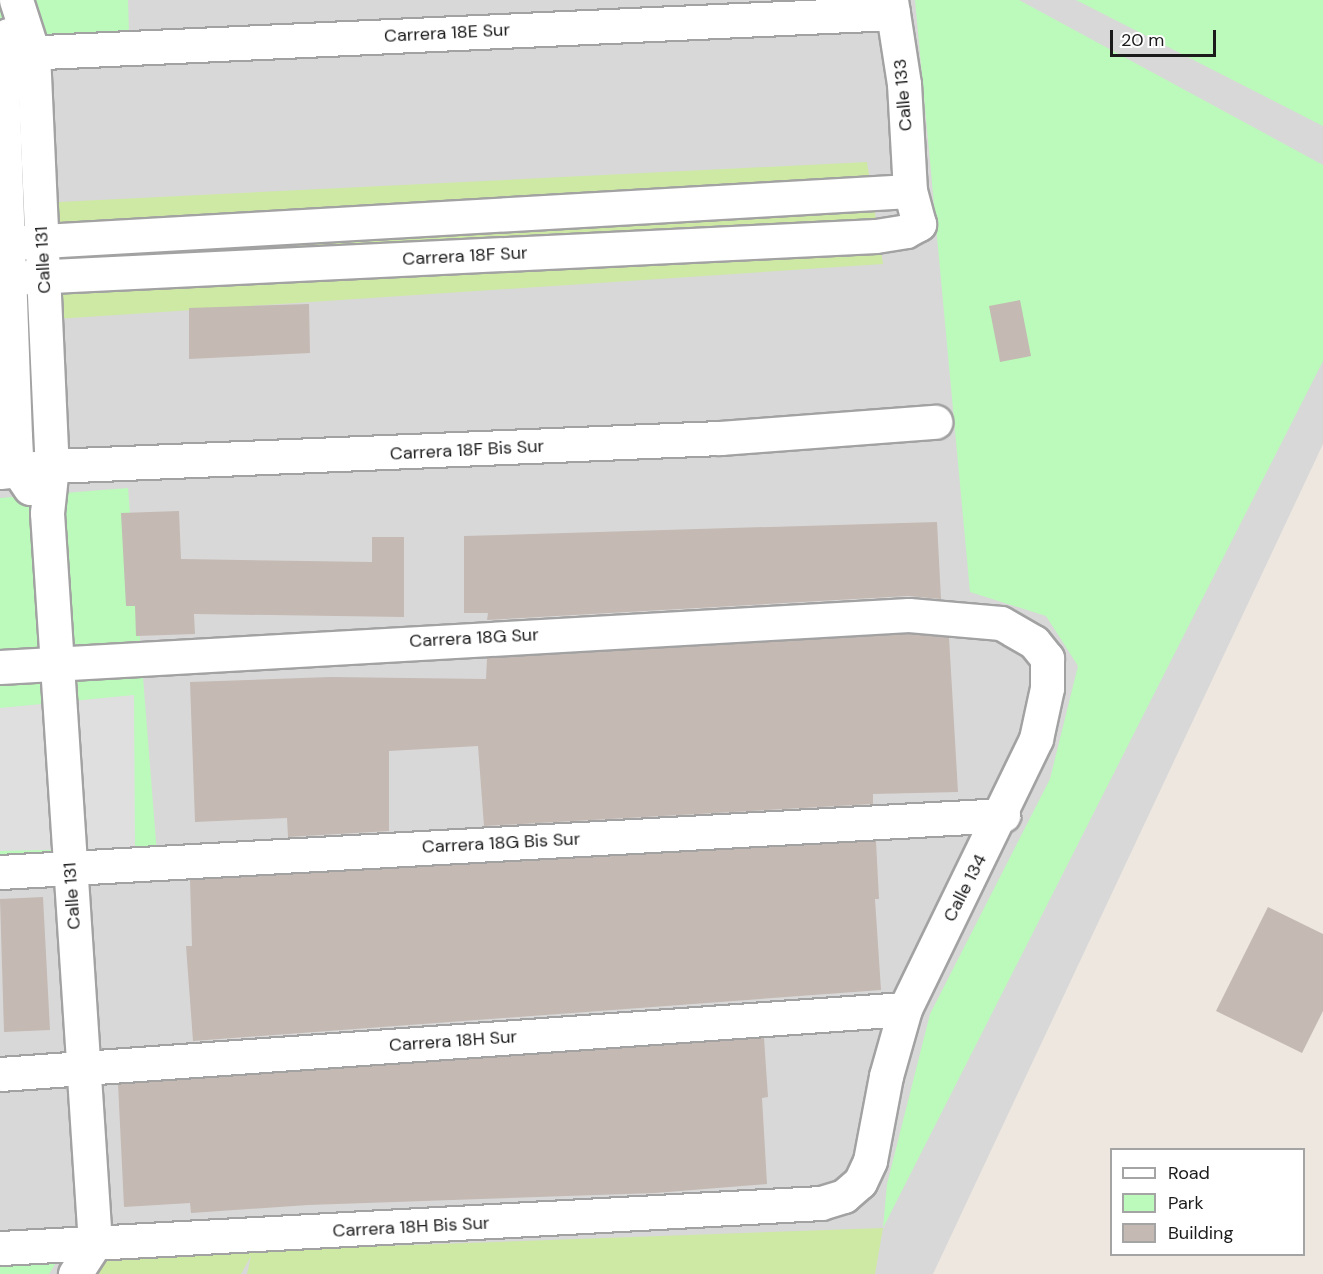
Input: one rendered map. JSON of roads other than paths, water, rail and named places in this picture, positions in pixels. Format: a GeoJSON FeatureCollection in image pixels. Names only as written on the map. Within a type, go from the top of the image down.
{"type":"FeatureCollection","features":[{"type":"Feature","properties":{"kind":"street","name":"Calle 131"},"geometry":{"type":"LineString","coordinates":[[16,5],[33,53],[51,433],[52,466],[47,513],[95,1243]]}},
{"type":"Feature","properties":{"kind":"street","name":"Calle 131"},"geometry":{"type":"LineString","coordinates":[[9,470],[9,278],[1,54],[16,5]]}},
{"type":"Feature","properties":{"kind":"street","name":"Carrera 18E Sur"},"geometry":{"type":"LineString","coordinates":[[1,54],[892,6]]}},
{"type":"Feature","properties":{"kind":"street","name":"Calle 133"},"geometry":{"type":"LineString","coordinates":[[892,6],[904,84],[910,191],[919,224]]}},
{"type":"Feature","properties":{"kind":"street"},"geometry":{"type":"LineString","coordinates":[[1,89],[35,87]]}},
{"type":"Feature","properties":{"kind":"street"},"geometry":{"type":"LineString","coordinates":[[8,243],[910,191]]}},
{"type":"Feature","properties":{"kind":"street","name":"Carrera 18F Sur"},"geometry":{"type":"LineString","coordinates":[[9,278],[876,236],[919,224]]}},
{"type":"Feature","properties":{"kind":"street","name":"Carrera 18F Bis Sur"},"geometry":{"type":"LineString","coordinates":[[9,470],[52,466],[437,452],[935,422]]}},
{"type":"Feature","properties":{"kind":"street"},"geometry":{"type":"LineString","coordinates":[[8,437],[51,433]]}},
{"type":"Feature","properties":{"kind":"street"},"geometry":{"type":"LineString","coordinates":[[9,470],[47,513]]}},
{"type":"Feature","properties":{"kind":"street","name":"Carrera 18G Sur"},"geometry":{"type":"LineString","coordinates":[[0,667],[826,620],[948,617]]}},
{"type":"Feature","properties":{"kind":"street","name":"Calle 134"},"geometry":{"type":"LineString","coordinates":[[821,1203],[852,1189],[870,1161],[886,1076],[905,1009],[1003,815],[1036,740],[1047,688],[1047,658],[1035,642],[1001,623],[948,617]]}},
{"type":"Feature","properties":{"kind":"street","name":"Carrera 18G Bis Sur"},"geometry":{"type":"LineString","coordinates":[[0,872],[1003,815]]}},
{"type":"Feature","properties":{"kind":"street","name":"Carrera 18H Sur"},"geometry":{"type":"LineString","coordinates":[[0,1074],[905,1009]]}},
{"type":"Feature","properties":{"kind":"street","name":"Carrera 18H Bis Sur"},"geometry":{"type":"LineString","coordinates":[[0,1248],[821,1203]]}},
{"type":"Feature","properties":{"kind":"street"},"geometry":{"type":"LineString","coordinates":[[75,1274],[95,1243]]}}]}
